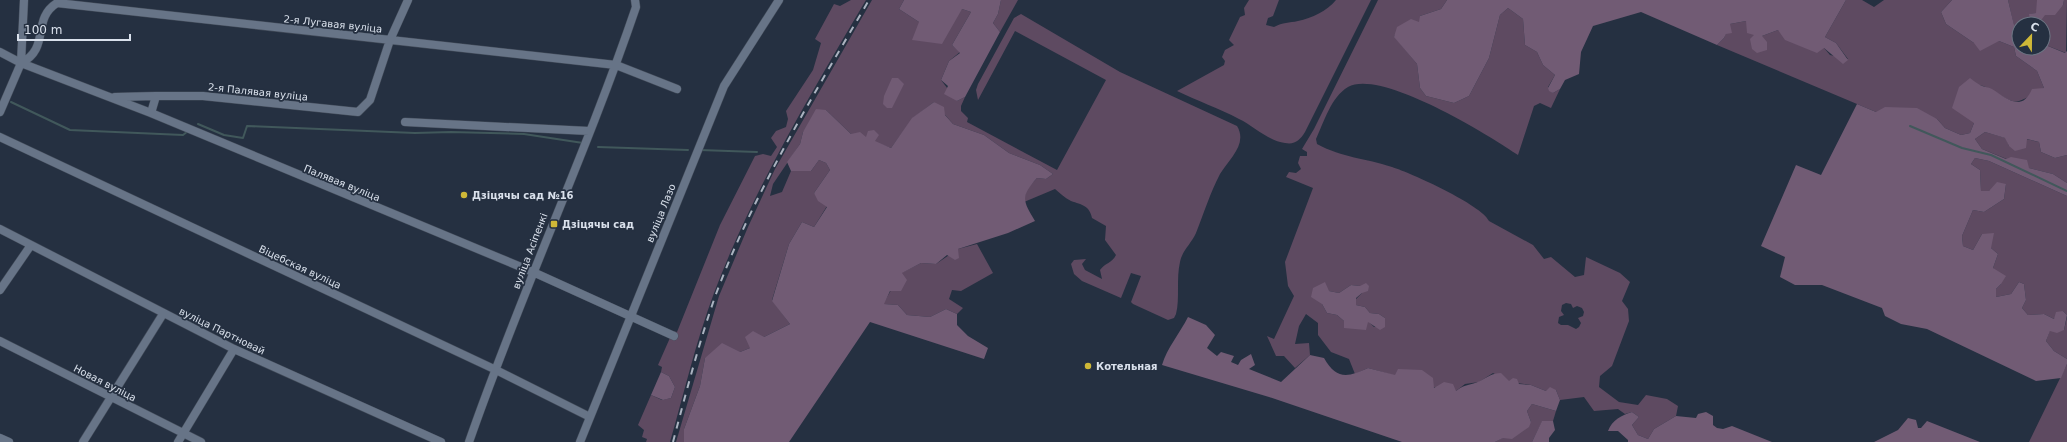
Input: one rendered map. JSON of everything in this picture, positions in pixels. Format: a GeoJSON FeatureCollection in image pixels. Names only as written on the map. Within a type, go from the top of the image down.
{"type":"FeatureCollection","features":[{"type":"Feature","properties":{"kind":"street"},"geometry":{"type":"LineString","coordinates":[[0,112],[21,63],[24,0]]}},
{"type":"Feature","properties":{"kind":"street"},"geometry":{"type":"LineString","coordinates":[[390,40],[408,0]]}},
{"type":"Feature","properties":{"kind":"street","name":"вуліца Асіпенкі"},"geometry":{"type":"LineString","coordinates":[[469,442],[494,369],[616,65],[636,7],[635,0]]}},
{"type":"Feature","properties":{"kind":"street","name":"вуліца Лазо"},"geometry":{"type":"LineString","coordinates":[[580,442],[629,317],[724,86],[779,0]]}},
{"type":"Feature","properties":{"kind":"street","name":"2-я Лугавая вуліца"},"geometry":{"type":"LineString","coordinates":[[21,63],[29,59],[38,46],[43,20],[49,8],[57,3],[616,65],[677,89]]}},
{"type":"Feature","properties":{"kind":"street","name":"2-я Палявая вуліца"},"geometry":{"type":"LineString","coordinates":[[111,98],[203,96],[358,112],[370,100],[390,40]]}},
{"type":"Feature","properties":{"kind":"street","name":"Палявая вуліца"},"geometry":{"type":"LineString","coordinates":[[0,52],[21,63],[151,113],[533,272],[629,317],[674,336]]}},
{"type":"Feature","properties":{"kind":"street"},"geometry":{"type":"LineString","coordinates":[[151,113],[156,96]]}},
{"type":"Feature","properties":{"kind":"street"},"geometry":{"type":"LineString","coordinates":[[406,122],[589,131]]}},
{"type":"Feature","properties":{"kind":"street","name":"Віцебская вуліца"},"geometry":{"type":"LineString","coordinates":[[0,137],[494,369],[590,417]]}},
{"type":"Feature","properties":{"kind":"street","name":"вуліца Партновай"},"geometry":{"type":"LineString","coordinates":[[0,229],[163,314],[234,349],[441,442]]}},
{"type":"Feature","properties":{"kind":"street"},"geometry":{"type":"LineString","coordinates":[[0,290],[31,245]]}},
{"type":"Feature","properties":{"kind":"street"},"geometry":{"type":"LineString","coordinates":[[83,442],[163,314]]}},
{"type":"Feature","properties":{"kind":"street","name":"Новая вуліца"},"geometry":{"type":"LineString","coordinates":[[0,341],[201,442]]}},
{"type":"Feature","properties":{"kind":"street"},"geometry":{"type":"LineString","coordinates":[[178,442],[234,349]]}},
{"type":"Feature","properties":{"kind":"street"},"geometry":{"type":"LineString","coordinates":[[0,438],[9,442]]}},
{"type":"Feature","properties":{"kind":"shaded area"},"geometry":{"type":"Polygon","coordinates":[[[851,0],[866,0],[824,71],[764,180],[729,255],[714,293],[690,367],[670,442],[646,442],[647,439],[642,437],[644,430],[638,425],[651,395],[662,400],[671,398],[675,387],[669,376],[661,372],[662,367],[658,365],[673,331],[677,332],[720,225],[755,156],[763,154],[771,156],[777,147],[771,138],[776,131],[786,127],[788,119],[786,111],[813,70],[821,43],[815,39],[834,4],[840,6],[851,0]]]}},
{"type":"Feature","properties":{"kind":"shaded area"},"geometry":{"type":"Polygon","coordinates":[[[872,0],[904,0],[899,9],[919,22],[962,9],[971,12],[952,45],[960,52],[949,61],[941,80],[957,101],[965,97],[961,106],[961,111],[968,118],[967,122],[1057,170],[1106,80],[1015,31],[978,100],[976,90],[978,84],[1014,18],[1021,14],[1120,72],[1237,126],[1240,133],[1239,145],[1220,174],[1196,233],[1181,258],[1178,275],[1178,302],[1176,314],[1174,318],[1168,320],[1131,302],[1141,276],[1131,273],[1121,298],[1082,281],[1074,274],[1071,264],[1074,260],[1086,259],[1082,264],[1085,270],[1102,279],[1100,270],[1113,260],[1116,255],[1105,240],[1106,226],[1092,218],[1087,208],[1069,200],[1055,189],[1024,202],[1026,190],[1037,178],[1046,179],[1053,174],[1040,165],[1009,153],[984,135],[953,124],[934,102],[913,118],[891,148],[851,134],[826,110],[803,132],[800,144],[773,184],[770,196],[782,192],[791,171],[811,171],[819,160],[826,163],[830,170],[814,193],[827,206],[814,227],[802,222],[789,244],[772,300],[790,324],[764,337],[750,348],[740,352],[705,358],[700,386],[684,429],[684,442],[676,442],[719,296],[748,227],[775,169],[872,0]]]}},
{"type":"Feature","properties":{"kind":"shaded area"},"geometry":{"type":"Polygon","coordinates":[[[904,0],[1001,0],[998,14],[993,23],[1000,32],[965,97],[957,101],[944,94],[948,86],[941,80],[949,61],[960,53],[952,45],[971,12],[962,9],[942,44],[912,40],[919,22],[899,9],[904,0]]]}},
{"type":"Feature","properties":{"kind":"shaded area"},"geometry":{"type":"Polygon","coordinates":[[[1001,0],[1018,0],[1000,32],[993,23],[998,14],[1001,0]]]}},
{"type":"Feature","properties":{"kind":"shaded area"},"geometry":{"type":"Polygon","coordinates":[[[1249,0],[1279,0],[1273,16],[1268,18],[1266,25],[1274,27],[1280,24],[1298,21],[1314,16],[1324,11],[1336,0],[1371,0],[1305,132],[1299,140],[1294,143],[1279,142],[1231,115],[1177,91],[1224,65],[1225,61],[1222,57],[1225,50],[1234,45],[1229,40],[1240,17],[1245,15],[1244,8],[1249,0]]]}},
{"type":"Feature","properties":{"kind":"shaded area"},"geometry":{"type":"Polygon","coordinates":[[[1378,0],[1447,0],[1441,9],[1420,16],[1420,22],[1394,36],[1417,64],[1420,88],[1426,96],[1454,103],[1469,96],[1489,58],[1500,15],[1508,8],[1523,19],[1525,45],[1537,52],[1543,65],[1555,75],[1548,87],[1553,93],[1560,89],[1551,108],[1540,103],[1534,106],[1518,155],[1484,133],[1434,106],[1384,87],[1363,84],[1348,87],[1337,97],[1329,110],[1316,139],[1317,144],[1345,155],[1392,167],[1445,190],[1484,214],[1489,221],[1533,245],[1544,259],[1551,257],[1575,277],[1584,275],[1586,257],[1620,273],[1630,282],[1622,301],[1628,309],[1629,321],[1612,366],[1600,376],[1599,387],[1619,402],[1638,405],[1646,395],[1667,399],[1678,406],[1676,416],[1654,429],[1648,439],[1638,435],[1632,425],[1639,417],[1632,412],[1625,414],[1618,409],[1594,411],[1584,397],[1560,400],[1556,390],[1546,391],[1531,385],[1509,382],[1493,373],[1479,382],[1465,384],[1456,391],[1423,384],[1368,368],[1355,374],[1349,359],[1331,352],[1318,335],[1318,323],[1306,314],[1299,326],[1295,344],[1309,343],[1310,355],[1295,368],[1284,356],[1276,356],[1267,336],[1274,339],[1294,296],[1288,286],[1285,262],[1313,188],[1286,177],[1289,172],[1296,173],[1301,169],[1298,163],[1300,156],[1307,156],[1307,152],[1302,149],[1314,129],[1378,0]],[[1351,285],[1339,293],[1329,291],[1322,304],[1327,313],[1337,315],[1344,321],[1368,321],[1374,327],[1385,327],[1385,318],[1379,314],[1370,313],[1365,307],[1356,305],[1356,299],[1362,293],[1360,286],[1351,285]],[[1566,303],[1562,305],[1561,311],[1564,315],[1559,317],[1558,323],[1561,325],[1568,325],[1576,329],[1581,323],[1578,318],[1583,316],[1584,312],[1582,308],[1577,306],[1573,308],[1571,304],[1566,303]]]}},
{"type":"Feature","properties":{"kind":"shaded area"},"geometry":{"type":"Polygon","coordinates":[[[1447,0],[1846,0],[1825,37],[1836,43],[1848,60],[1843,64],[1824,48],[1817,53],[1785,40],[1778,30],[1762,36],[1767,42],[1767,50],[1757,53],[1752,49],[1750,39],[1754,35],[1747,33],[1746,21],[1730,24],[1732,33],[1726,34],[1717,45],[1641,12],[1593,26],[1581,52],[1579,74],[1565,80],[1560,89],[1553,93],[1549,91],[1548,88],[1555,75],[1543,65],[1537,52],[1525,45],[1523,19],[1508,8],[1500,15],[1489,58],[1469,96],[1454,103],[1426,96],[1420,88],[1417,64],[1394,37],[1397,27],[1411,19],[1419,22],[1420,16],[1441,9],[1447,0]]]}},
{"type":"Feature","properties":{"kind":"shaded area"},"geometry":{"type":"Polygon","coordinates":[[[1846,0],[1862,0],[1874,7],[1884,0],[1952,0],[1941,12],[1946,24],[1974,43],[1999,41],[2011,46],[2011,56],[2016,56],[2037,71],[2044,88],[2015,102],[1980,85],[1974,123],[1970,133],[1961,135],[1945,128],[1937,119],[1876,112],[1717,45],[1724,38],[1730,24],[1746,21],[1762,36],[1778,30],[1824,48],[1830,55],[1848,59],[1836,43],[1825,37],[1846,0]]]}},
{"type":"Feature","properties":{"kind":"shaded area"},"geometry":{"type":"Polygon","coordinates":[[[1952,0],[2008,0],[2012,16],[2011,46],[1999,41],[1980,51],[1974,43],[1946,24],[1941,12],[1952,0]]]}},
{"type":"Feature","properties":{"kind":"shaded area"},"geometry":{"type":"Polygon","coordinates":[[[2008,0],[2037,0],[2037,13],[2030,14],[2045,15],[2063,5],[2064,0],[2067,0],[2066,53],[2051,47],[2051,16],[2012,16],[2008,0]]]}},
{"type":"Feature","properties":{"kind":"shaded area"},"geometry":{"type":"Polygon","coordinates":[[[2037,0],[2064,0],[2063,5],[2055,15],[2029,16],[2029,14],[2036,13],[2037,0]]]}},
{"type":"Feature","properties":{"kind":"shaded area"},"geometry":{"type":"Polygon","coordinates":[[[2051,47],[2065,53],[2067,51],[2067,155],[2055,158],[2041,152],[2039,142],[2027,139],[2026,148],[2015,151],[2009,146],[2005,138],[1985,132],[1975,139],[1982,149],[2006,159],[2011,157],[2027,160],[2029,168],[2053,174],[2067,183],[2067,196],[1989,161],[1975,158],[1971,164],[1980,170],[1981,191],[1989,191],[1997,182],[2006,184],[2004,199],[1984,212],[1973,210],[1962,236],[1963,246],[1973,250],[1982,234],[1994,233],[1991,248],[1998,254],[1993,268],[2006,276],[1996,289],[1996,297],[2011,294],[2019,282],[2024,284],[2026,300],[2022,308],[2028,315],[2044,314],[2054,319],[2056,312],[2063,311],[2067,315],[2064,330],[2057,333],[2050,331],[2046,341],[2054,351],[2067,359],[2067,364],[2061,378],[2036,381],[1927,329],[1901,324],[1885,316],[1882,308],[1822,285],[1795,285],[1780,277],[1785,257],[1761,246],[1796,165],[1821,175],[1857,104],[1876,112],[1885,107],[1917,108],[1937,119],[1945,128],[1961,135],[1970,133],[1974,123],[1952,108],[1959,87],[1970,78],[1980,85],[1992,89],[2008,99],[2019,102],[2028,96],[2032,89],[2044,88],[2037,71],[2016,56],[2051,56],[2051,47]]]}},
{"type":"Feature","properties":{"kind":"shaded area"},"geometry":{"type":"Polygon","coordinates":[[[892,78],[898,78],[904,84],[892,108],[887,108],[883,104],[884,96],[892,78]]]}},
{"type":"Feature","properties":{"kind":"shaded area"},"geometry":{"type":"Polygon","coordinates":[[[934,102],[944,107],[945,115],[953,124],[984,135],[1009,153],[1040,165],[1053,174],[1046,179],[1037,178],[1026,195],[1026,204],[1035,221],[1008,233],[958,249],[959,258],[955,260],[947,255],[936,264],[921,263],[902,273],[907,280],[901,291],[890,291],[884,304],[898,305],[907,315],[930,317],[946,309],[957,314],[957,325],[968,336],[988,348],[984,359],[870,322],[789,442],[684,442],[684,429],[700,386],[705,358],[722,343],[740,352],[750,348],[745,337],[753,331],[764,337],[790,324],[772,301],[789,244],[802,222],[814,227],[827,207],[818,201],[814,193],[830,170],[826,163],[819,160],[811,171],[791,171],[787,162],[800,144],[803,132],[816,109],[826,110],[851,134],[860,132],[866,137],[868,131],[874,130],[879,135],[875,141],[891,148],[912,118],[934,102]]]}},
{"type":"Feature","properties":{"kind":"shaded area"},"geometry":{"type":"Polygon","coordinates":[[[1985,132],[2006,138],[2009,146],[2026,139],[2039,142],[2041,152],[2055,158],[2067,155],[2067,183],[2053,174],[2029,168],[1982,149],[1975,139],[1985,132]]]}},
{"type":"Feature","properties":{"kind":"shaded area"},"geometry":{"type":"Polygon","coordinates":[[[1975,158],[1989,161],[2067,196],[2067,315],[2063,311],[2054,319],[2044,314],[2028,315],[2022,308],[2026,300],[2024,284],[2019,282],[2011,294],[1996,297],[1996,289],[2001,284],[1993,268],[1998,254],[1991,248],[1982,234],[1973,250],[1963,246],[1962,236],[1973,210],[1984,212],[2004,199],[2006,184],[1989,191],[1981,191],[1980,170],[1971,164],[1975,158]]]}},
{"type":"Feature","properties":{"kind":"shaded area"},"geometry":{"type":"Polygon","coordinates":[[[977,244],[993,273],[961,291],[952,290],[949,299],[963,308],[957,314],[946,309],[930,317],[907,315],[898,305],[883,304],[901,273],[921,263],[936,264],[958,249],[977,244]]]}},
{"type":"Feature","properties":{"kind":"shaded area"},"geometry":{"type":"Polygon","coordinates":[[[1325,282],[1329,291],[1339,293],[1351,285],[1360,286],[1366,283],[1369,286],[1368,291],[1362,293],[1356,298],[1356,305],[1365,307],[1370,313],[1379,314],[1385,318],[1385,327],[1380,330],[1368,322],[1366,330],[1344,328],[1344,321],[1337,315],[1327,313],[1322,304],[1311,297],[1313,288],[1325,282]]]}},
{"type":"Feature","properties":{"kind":"shaded area"},"geometry":{"type":"Polygon","coordinates":[[[1188,317],[1206,325],[1215,335],[1207,348],[1217,356],[1221,352],[1234,356],[1231,362],[1238,365],[1241,360],[1251,354],[1255,365],[1249,369],[1281,382],[1310,355],[1324,358],[1333,370],[1343,375],[1354,374],[1368,368],[1395,375],[1398,369],[1422,370],[1433,378],[1434,388],[1444,382],[1453,384],[1456,391],[1463,387],[1477,383],[1493,374],[1501,373],[1509,381],[1513,378],[1517,379],[1519,384],[1531,385],[1546,391],[1550,387],[1556,390],[1560,400],[1556,411],[1532,404],[1527,411],[1531,422],[1529,427],[1512,439],[1503,438],[1495,442],[1402,442],[1269,397],[1162,365],[1167,353],[1188,317]]]}},
{"type":"Feature","properties":{"kind":"shaded area"},"geometry":{"type":"Polygon","coordinates":[[[2067,317],[2067,359],[2054,351],[2046,341],[2050,330],[2064,330],[2067,317]]]}},
{"type":"Feature","properties":{"kind":"shaded area"},"geometry":{"type":"Polygon","coordinates":[[[2067,364],[2067,442],[2029,442],[2067,364]]]}},
{"type":"Feature","properties":{"kind":"shaded area"},"geometry":{"type":"Polygon","coordinates":[[[661,372],[669,376],[675,387],[671,398],[663,400],[651,395],[661,372]]]}},
{"type":"Feature","properties":{"kind":"shaded area"},"geometry":{"type":"Polygon","coordinates":[[[1532,404],[1556,411],[1553,421],[1542,422],[1532,442],[1495,442],[1531,422],[1527,411],[1532,404]]]}},
{"type":"Feature","properties":{"kind":"shaded area"},"geometry":{"type":"Polygon","coordinates":[[[1632,412],[1639,417],[1632,425],[1638,435],[1648,439],[1654,429],[1676,416],[1696,418],[1698,414],[1706,412],[1713,416],[1713,425],[1717,428],[1723,429],[1732,426],[1772,442],[1628,442],[1628,440],[1618,431],[1608,431],[1618,418],[1632,412]]]}},
{"type":"Feature","properties":{"kind":"shaded area"},"geometry":{"type":"Polygon","coordinates":[[[1908,418],[1916,420],[1918,428],[1921,428],[1927,421],[1980,442],[1874,442],[1898,430],[1908,418]]]}},
{"type":"Feature","properties":{"kind":"shaded area"},"geometry":{"type":"Polygon","coordinates":[[[1542,421],[1553,421],[1555,430],[1549,438],[1549,442],[1532,442],[1542,421]]]}},
{"type":"Feature","properties":{"kind":"waterway"},"geometry":{"type":"LineString","coordinates":[[11,102],[70,130],[183,135],[188,131]]}},
{"type":"Feature","properties":{"kind":"waterway"},"geometry":{"type":"LineString","coordinates":[[198,124],[224,135],[243,138],[247,126],[415,133],[451,132],[524,134],[583,143]]}},
{"type":"Feature","properties":{"kind":"waterway"},"geometry":{"type":"LineString","coordinates":[[1910,126],[1962,148],[1991,155],[2067,191]]}},
{"type":"Feature","properties":{"kind":"waterway"},"geometry":{"type":"LineString","coordinates":[[598,147],[688,150]]}},
{"type":"Feature","properties":{"kind":"waterway"},"geometry":{"type":"LineString","coordinates":[[700,150],[757,152]]}},
{"type":"Feature","properties":{"kind":"railway"},"geometry":{"type":"LineString","coordinates":[[673,442],[704,330],[731,255],[786,144],[869,0]]}},
{"type":"Feature","properties":{"kind":"place","name":"Дзіцячы сад №16"},"geometry":{"type":"Point","coordinates":[464,195]}},
{"type":"Feature","properties":{"kind":"place","name":"Дзіцячы сад"},"geometry":{"type":"Point","coordinates":[554,224]}},
{"type":"Feature","properties":{"kind":"place","name":"Котельная"},"geometry":{"type":"Point","coordinates":[1088,366]}}]}
